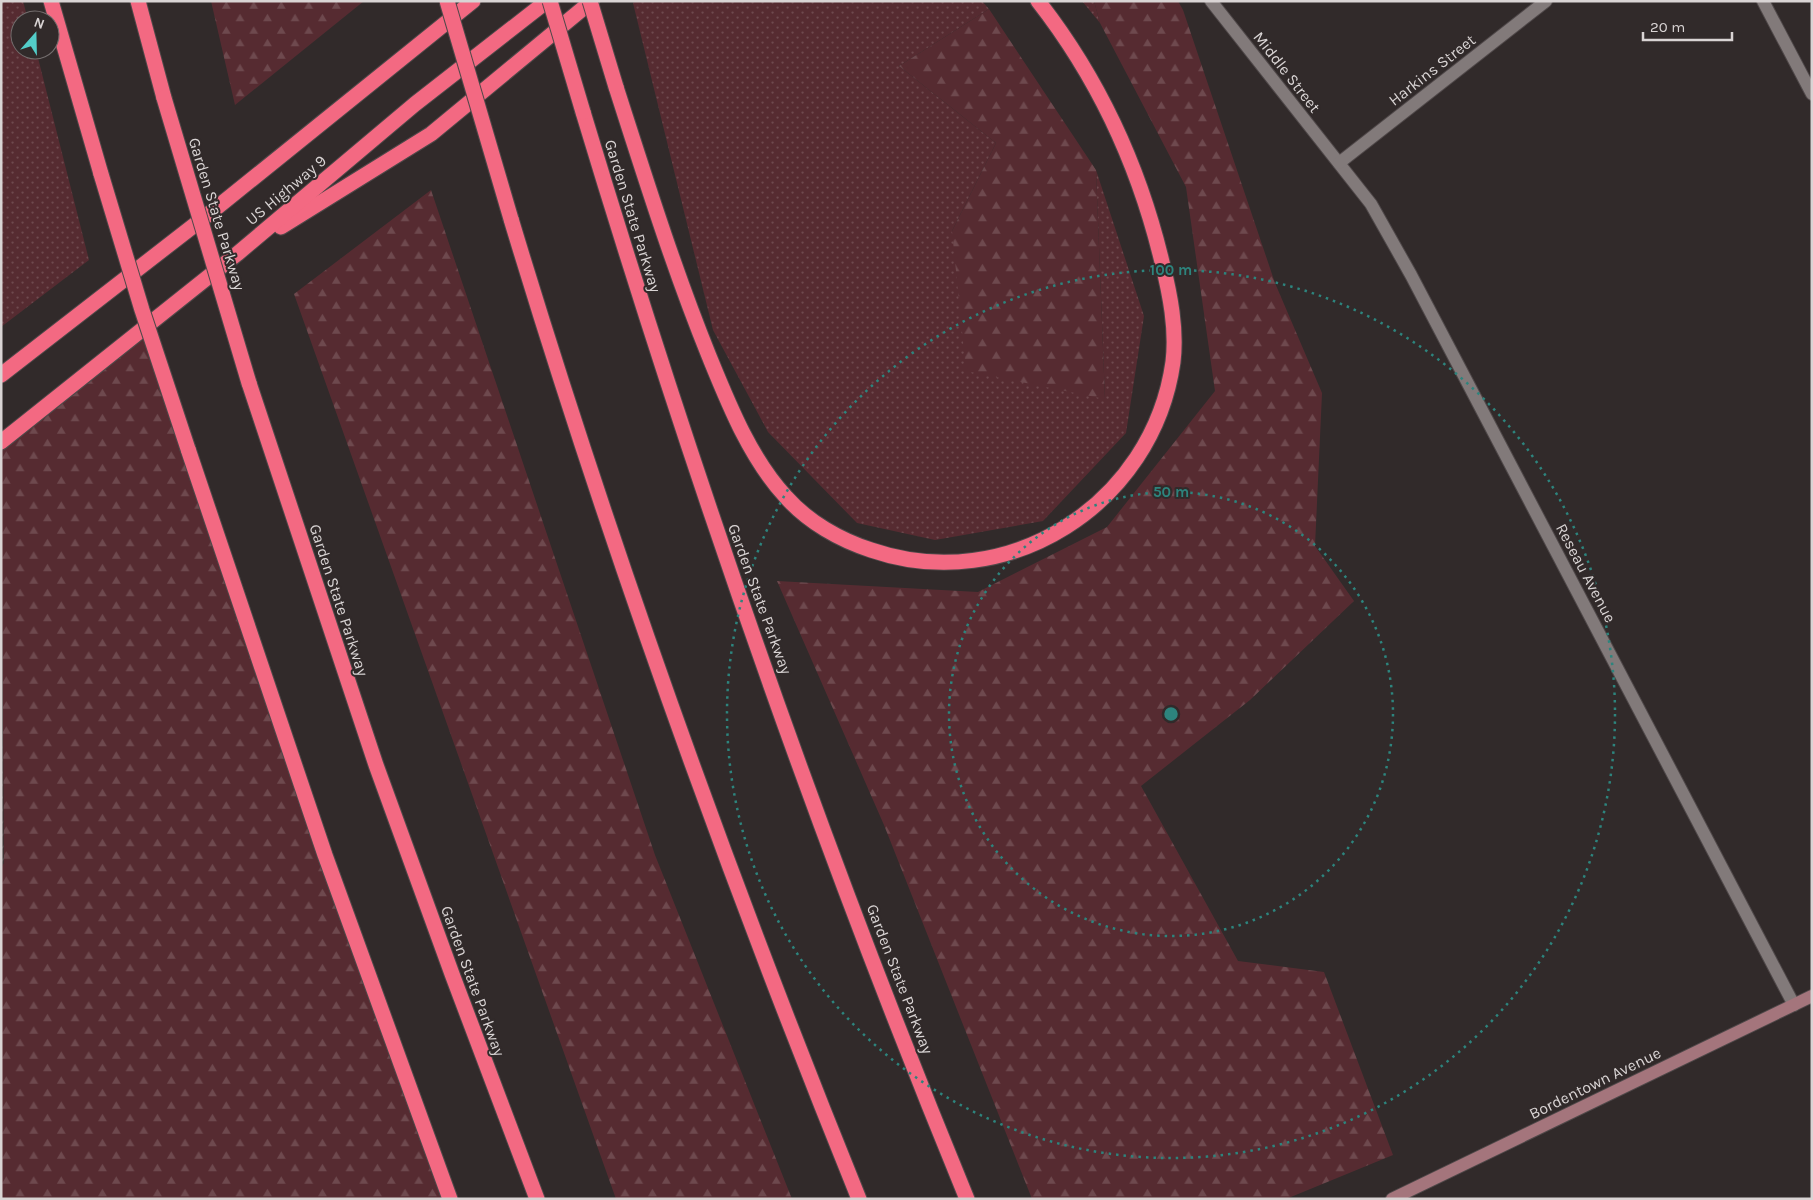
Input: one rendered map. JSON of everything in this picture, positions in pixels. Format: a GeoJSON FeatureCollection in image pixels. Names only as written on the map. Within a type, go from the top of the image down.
{"type":"FeatureCollection","features":[{"type":"Feature","properties":{"kind":"highway"},"geometry":{"type":"LineString","coordinates":[[51,1],[142,310],[325,854],[450,1199]]}},
{"type":"Feature","properties":{"kind":"highway","name":"Garden State Parkway"},"geometry":{"type":"LineString","coordinates":[[138,1],[164,98],[250,383],[376,765],[455,983],[537,1199]]}},
{"type":"Feature","properties":{"kind":"highway"},"geometry":{"type":"LineString","coordinates":[[446,1],[538,307],[672,703],[746,910],[860,1199]]}},
{"type":"Feature","properties":{"kind":"highway","name":"US Highway 9"},"geometry":{"type":"LineString","coordinates":[[1,375],[218,207],[474,1]]}},
{"type":"Feature","properties":{"kind":"highway","name":"Garden State Parkway"},"geometry":{"type":"LineString","coordinates":[[548,1],[650,330],[744,609],[862,929],[967,1199]]}},
{"type":"Feature","properties":{"kind":"highway","name":"US Highway 9"},"geometry":{"type":"LineString","coordinates":[[1,442],[237,254],[415,104],[548,1]]}},
{"type":"Feature","properties":{"kind":"highway"},"geometry":{"type":"LineString","coordinates":[[237,254],[431,134],[591,1],[616,87],[680,284],[741,430],[770,479],[788,500],[810,519],[860,546],[887,556],[943,563],[999,557],[1051,537],[1097,504],[1117,483],[1149,438],[1169,383],[1173,358],[1174,328],[1165,273],[1145,198],[1133,163],[1119,131],[1087,72],[1038,1]]}},
{"type":"Feature","properties":{"kind":"street","name":"Middle Street"},"geometry":{"type":"LineString","coordinates":[[1210,1],[1339,163]]}},
{"type":"Feature","properties":{"kind":"street","name":"Harkins Street"},"geometry":{"type":"LineString","coordinates":[[1339,163],[1546,1]]}},
{"type":"Feature","properties":{"kind":"street"},"geometry":{"type":"LineString","coordinates":[[1763,1],[1812,94]]}},
{"type":"Feature","properties":{"kind":"street","name":"Reseau Avenue"},"geometry":{"type":"LineString","coordinates":[[1339,163],[1371,204],[1411,275],[1794,1005]]}},
{"type":"Feature","properties":{"kind":"street","name":"Bordentown Avenue"},"geometry":{"type":"LineString","coordinates":[[1392,1199],[1812,996]]}},
{"type":"Feature","properties":{"kind":"shaded area"},"geometry":{"type":"Polygon","coordinates":[[[1,648],[4,863],[1,868],[1,648]]]}},
{"type":"Feature","properties":{"kind":"green space"},"geometry":{"type":"Polygon","coordinates":[[[1,1],[23,1],[25,10],[10,10],[10,60],[39,60],[89,260],[1,327],[1,1]]]}},
{"type":"Feature","properties":{"kind":"green space"},"geometry":{"type":"Polygon","coordinates":[[[211,1],[364,1],[235,105],[211,1]]]}},
{"type":"Feature","properties":{"kind":"green space"},"geometry":{"type":"Polygon","coordinates":[[[636,1],[982,1],[989,9],[899,66],[996,143],[952,231],[1105,399],[1096,170],[1144,316],[1126,433],[1043,521],[935,540],[857,523],[768,432],[713,330],[633,3],[636,1]]]}},
{"type":"Feature","properties":{"kind":"green space"},"geometry":{"type":"Polygon","coordinates":[[[1082,1],[1094,1],[1100,23],[1082,1]]]}},
{"type":"Feature","properties":{"kind":"green space"},"geometry":{"type":"Polygon","coordinates":[[[1094,1],[1178,1],[1183,10],[1275,283],[1322,393],[1315,546],[1354,601],[1250,700],[1141,786],[1238,961],[1324,972],[1393,1155],[1286,1199],[1032,1199],[884,825],[777,581],[978,592],[1107,527],[1215,391],[1186,187],[1100,23],[1094,1]]]}},
{"type":"Feature","properties":{"kind":"green space"},"geometry":{"type":"Polygon","coordinates":[[[989,9],[1096,170],[1105,399],[966,371],[952,231],[996,143],[899,66],[989,9]]]}},
{"type":"Feature","properties":{"kind":"green space"},"geometry":{"type":"Polygon","coordinates":[[[431,190],[655,855],[792,1199],[616,1199],[294,294],[431,190]]]}},
{"type":"Feature","properties":{"kind":"green space"},"geometry":{"type":"Polygon","coordinates":[[[151,323],[450,1199],[1,1199],[1,868],[4,863],[1,442],[151,323]]]}}]}
